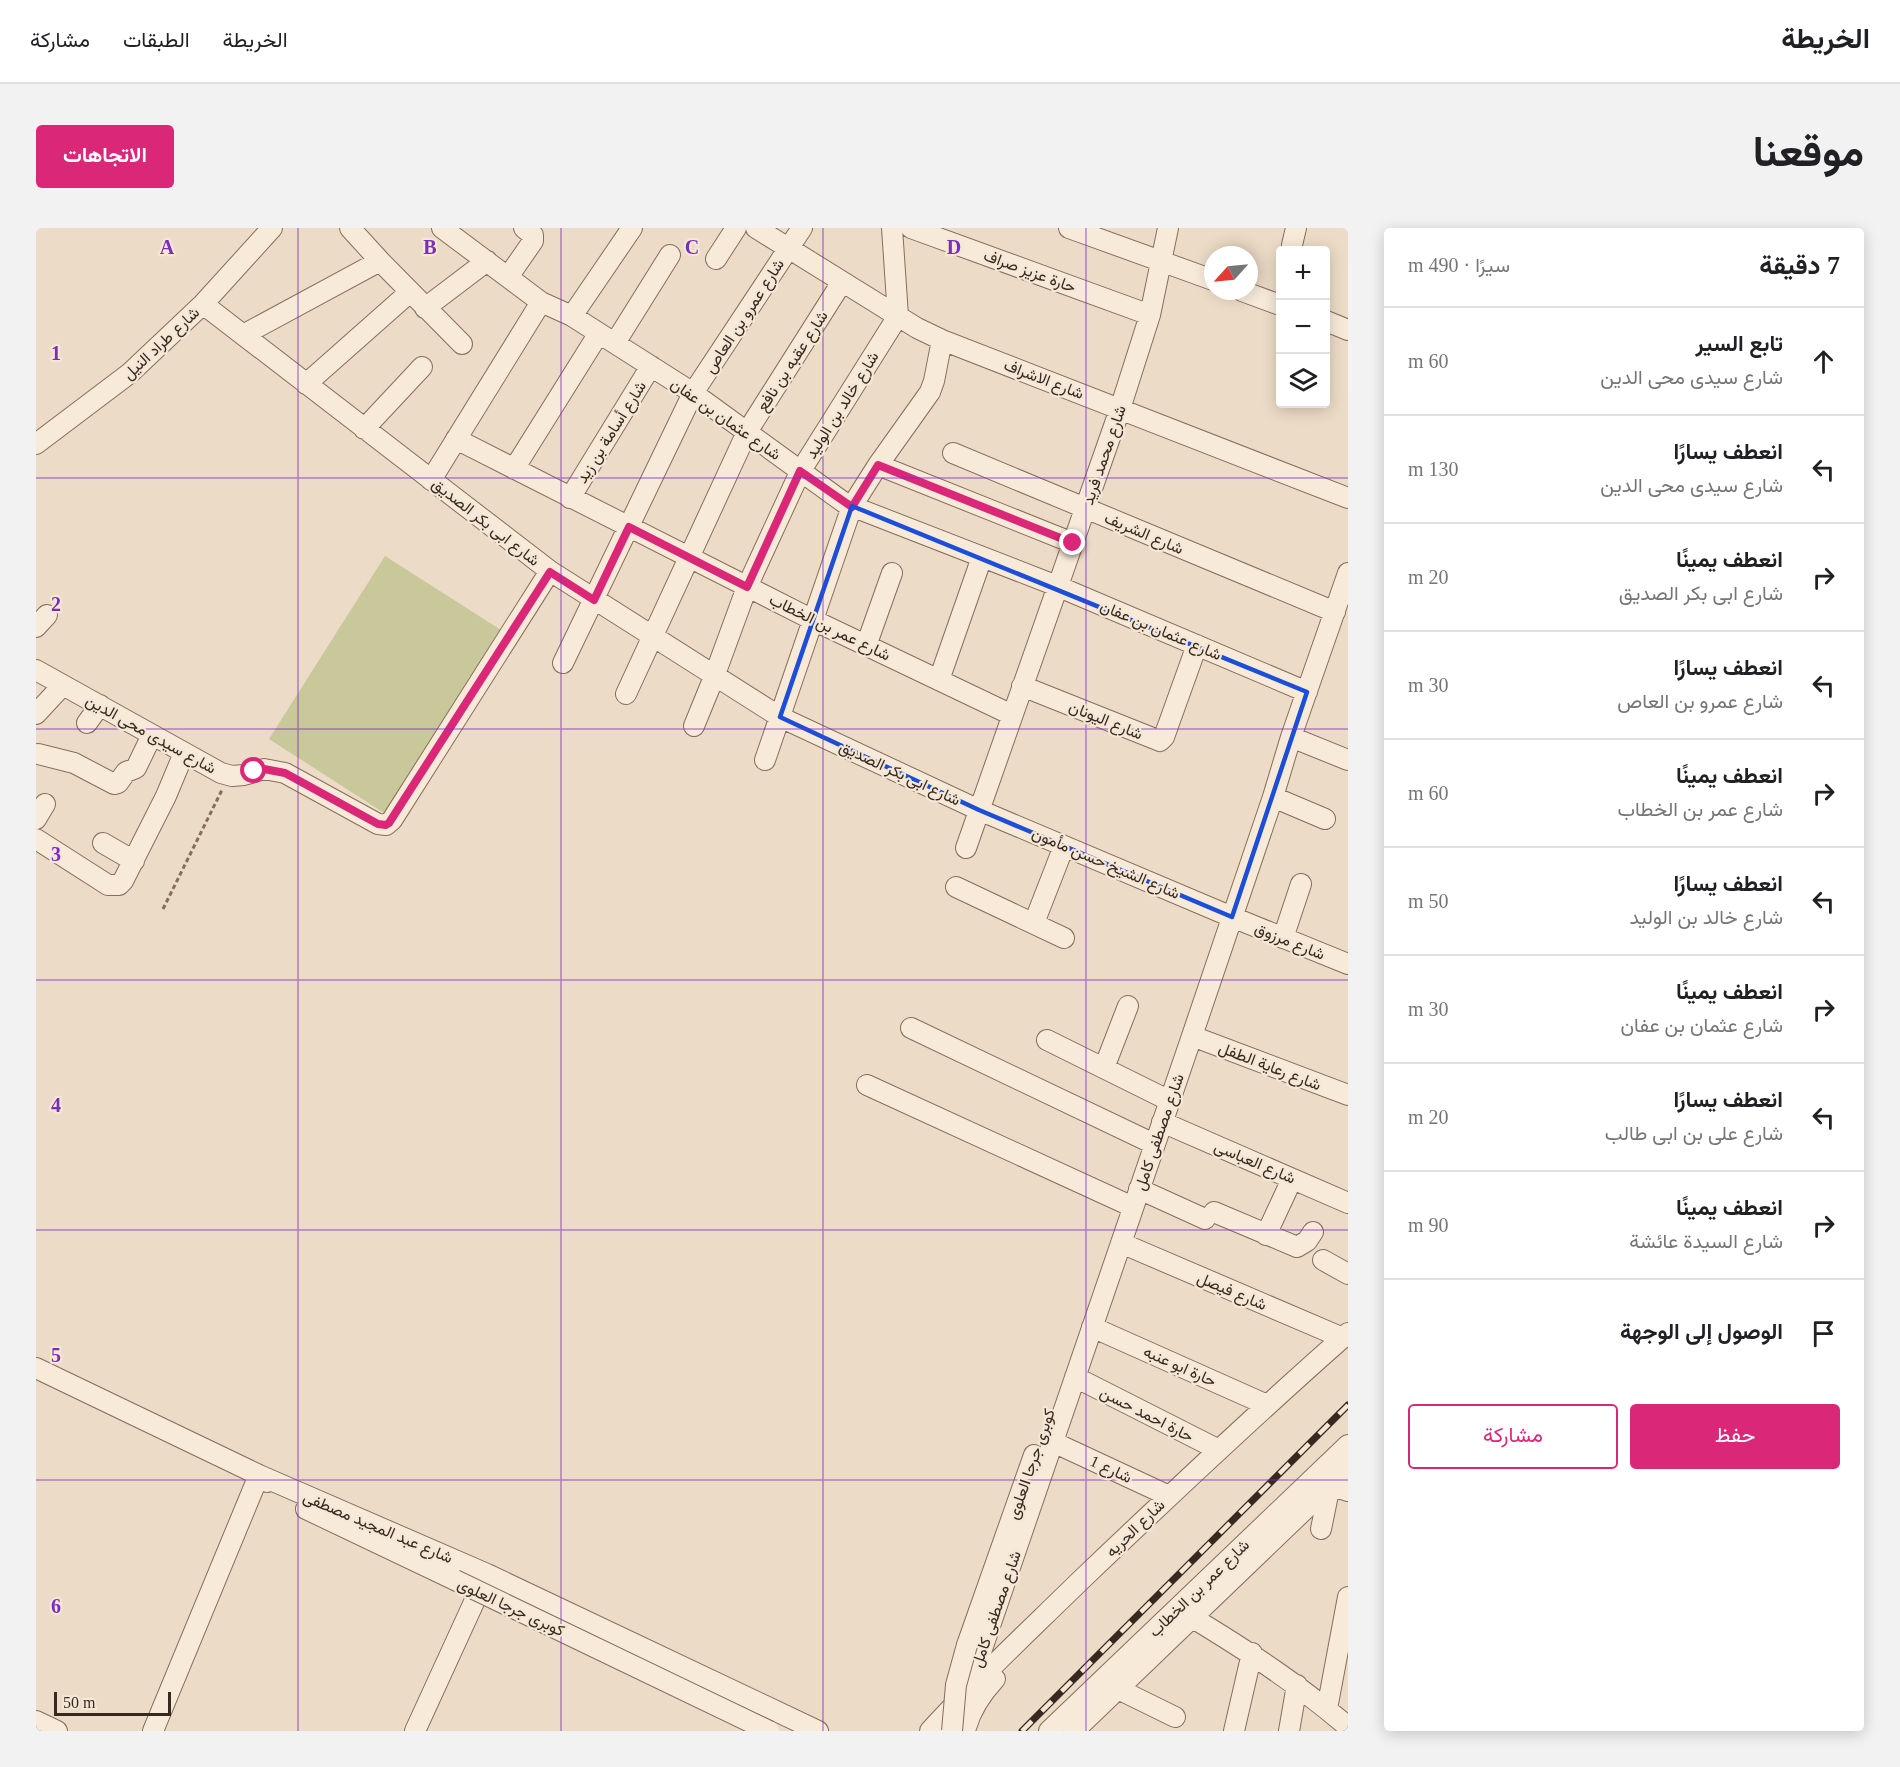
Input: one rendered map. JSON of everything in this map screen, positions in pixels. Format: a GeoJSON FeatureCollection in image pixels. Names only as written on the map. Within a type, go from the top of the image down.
{"type":"FeatureCollection","features":[{"type":"Feature","properties":{"kind":"street","name":"شارع طراد النيل"},"geometry":{"type":"LineString","coordinates":[[36,444],[130,373],[203,304],[272,228]]}},
{"type":"Feature","properties":{"kind":"street"},"geometry":{"type":"LineString","coordinates":[[350,228],[462,344]]}},
{"type":"Feature","properties":{"kind":"street","name":"شارع عثمان بن عفان"},"geometry":{"type":"LineString","coordinates":[[442,228],[541,302],[572,316],[693,393],[852,507],[1057,586],[1307,692]]}},
{"type":"Feature","properties":{"kind":"street"},"geometry":{"type":"LineString","coordinates":[[508,277],[533,241],[533,235],[524,228]]}},
{"type":"Feature","properties":{"kind":"street"},"geometry":{"type":"LineString","coordinates":[[572,316],[632,228]]}},
{"type":"Feature","properties":{"kind":"street"},"geometry":{"type":"LineString","coordinates":[[716,260],[736,228]]}},
{"type":"Feature","properties":{"kind":"street","name":"شارع الاشراف"},"geometry":{"type":"LineString","coordinates":[[756,228],[898,316],[942,340],[1348,498]]}},
{"type":"Feature","properties":{"kind":"street","name":"شارع عمرو بن العاص"},"geometry":{"type":"LineString","coordinates":[[563,663],[693,393],[801,228]]}},
{"type":"Feature","properties":{"kind":"street"},"geometry":{"type":"LineString","coordinates":[[892,228],[898,316]]}},
{"type":"Feature","properties":{"kind":"street","name":"حارة عزيز صراف"},"geometry":{"type":"LineString","coordinates":[[911,228],[1150,315]]}},
{"type":"Feature","properties":{"kind":"street"},"geometry":{"type":"LineString","coordinates":[[1070,228],[1204,277]]}},
{"type":"Feature","properties":{"kind":"street","name":"شارع محمد فريد"},"geometry":{"type":"LineString","coordinates":[[966,848],[1120,409],[1150,315],[1168,228]]}},
{"type":"Feature","properties":{"kind":"street"},"geometry":{"type":"LineString","coordinates":[[514,469],[607,338],[670,255]]}},
{"type":"Feature","properties":{"kind":"street"},"geometry":{"type":"LineString","coordinates":[[243,335],[380,261]]}},
{"type":"Feature","properties":{"kind":"street"},"geometry":{"type":"LineString","coordinates":[[425,308],[487,261]]}},
{"type":"Feature","properties":{"kind":"street","name":"شارع عقبه بن نافع"},"geometry":{"type":"LineString","coordinates":[[626,694],[747,432],[842,282]]}},
{"type":"Feature","properties":{"kind":"street"},"geometry":{"type":"LineString","coordinates":[[306,384],[410,292]]}},
{"type":"Feature","properties":{"kind":"street"},"geometry":{"type":"LineString","coordinates":[[1258,297],[1276,303]]}},
{"type":"Feature","properties":{"kind":"street"},"geometry":{"type":"LineString","coordinates":[[431,480],[541,302]]}},
{"type":"Feature","properties":{"kind":"street","name":"شارع ابى بكر الصديق"},"geometry":{"type":"LineString","coordinates":[[203,304],[550,572],[780,717],[979,810]]}},
{"type":"Feature","properties":{"kind":"street","name":"شارع خالد بن الوليد"},"geometry":{"type":"LineString","coordinates":[[694,726],[747,587],[800,471],[898,316]]}},
{"type":"Feature","properties":{"kind":"street"},"geometry":{"type":"LineString","coordinates":[[1330,323],[1348,330]]}},
{"type":"Feature","properties":{"kind":"street"},"geometry":{"type":"LineString","coordinates":[[765,760],[852,507],[878,465],[930,392],[942,340]]}},
{"type":"Feature","properties":{"kind":"street","name":"شارع أسامة بن زيد"},"geometry":{"type":"LineString","coordinates":[[570,498],[651,366]]}},
{"type":"Feature","properties":{"kind":"street"},"geometry":{"type":"LineString","coordinates":[[364,429],[422,367]]}},
{"type":"Feature","properties":{"kind":"street","name":"شارع عمر بن الخطاب"},"geometry":{"type":"LineString","coordinates":[[456,439],[813,620],[1012,715]]}},
{"type":"Feature","properties":{"kind":"street","name":"شارع الشريف"},"geometry":{"type":"LineString","coordinates":[[953,453],[1335,612]]}},
{"type":"Feature","properties":{"kind":"street"},"geometry":{"type":"LineString","coordinates":[[878,465],[1073,543]]}},
{"type":"Feature","properties":{"kind":"street"},"geometry":{"type":"LineString","coordinates":[[939,680],[982,557]]}},
{"type":"Feature","properties":{"kind":"street","name":"شارع سيدى محى الدين"},"geometry":{"type":"LineString","coordinates":[[36,670],[221,773],[244,775],[264,769],[285,773],[378,824],[386,825],[550,572]]}},
{"type":"Feature","properties":{"kind":"street"},"geometry":{"type":"LineString","coordinates":[[866,646],[892,573]]}},
{"type":"Feature","properties":{"kind":"street","name":"شارع مصطفى كامل"},"geometry":{"type":"LineString","coordinates":[[968,1689],[1170,1101],[1273,797],[1291,737],[1346,587]]}},
{"type":"Feature","properties":{"kind":"street","name":"شارع اليونان"},"geometry":{"type":"LineString","coordinates":[[1023,686],[1160,741],[1164,737],[1197,645]]}},
{"type":"Feature","properties":{"kind":"street"},"geometry":{"type":"LineString","coordinates":[[36,714],[63,685]]}},
{"type":"Feature","properties":{"kind":"street"},"geometry":{"type":"LineString","coordinates":[[87,723],[100,705]]}},
{"type":"Feature","properties":{"kind":"street"},"geometry":{"type":"LineString","coordinates":[[38,754],[80,766],[114,784],[118,783],[126,772],[136,768],[152,735]]}},
{"type":"Feature","properties":{"kind":"street"},"geometry":{"type":"LineString","coordinates":[[1291,737],[1348,760]]}},
{"type":"Feature","properties":{"kind":"street"},"geometry":{"type":"LineString","coordinates":[[36,839],[108,885],[119,885],[134,861],[184,753]]}},
{"type":"Feature","properties":{"kind":"street"},"geometry":{"type":"LineString","coordinates":[[1273,797],[1325,819]]}},
{"type":"Feature","properties":{"kind":"street","name":"شارع الشيخ حسن مأمون"},"geometry":{"type":"LineString","coordinates":[[979,810],[1232,917]]}},
{"type":"Feature","properties":{"kind":"street"},"geometry":{"type":"LineString","coordinates":[[103,843],[134,861]]}},
{"type":"Feature","properties":{"kind":"street"},"geometry":{"type":"LineString","coordinates":[[1034,923],[1064,846]]}},
{"type":"Feature","properties":{"kind":"street"},"geometry":{"type":"LineString","coordinates":[[1283,938],[1301,884]]}},
{"type":"Feature","properties":{"kind":"street"},"geometry":{"type":"LineString","coordinates":[[956,887],[1064,938]]}},
{"type":"Feature","properties":{"kind":"street","name":"شارع مرزوق"},"geometry":{"type":"LineString","coordinates":[[1232,917],[1283,938],[1347,960]]}},
{"type":"Feature","properties":{"kind":"street"},"geometry":{"type":"LineString","coordinates":[[1104,1068],[1128,1006]]}},
{"type":"Feature","properties":{"kind":"street"},"geometry":{"type":"LineString","coordinates":[[911,1028],[1154,1144]]}},
{"type":"Feature","properties":{"kind":"street","name":"شارع رعاية الطفل"},"geometry":{"type":"LineString","coordinates":[[1192,1036],[1348,1095]]}},
{"type":"Feature","properties":{"kind":"street"},"geometry":{"type":"LineString","coordinates":[[1047,1040],[1170,1101]]}},
{"type":"Feature","properties":{"kind":"street"},"geometry":{"type":"LineString","coordinates":[[867,1085],[1136,1198],[1210,1215],[1297,1247],[1307,1241],[1313,1232]]}},
{"type":"Feature","properties":{"kind":"street","name":"شارع العباسى"},"geometry":{"type":"LineString","coordinates":[[1162,1122],[1202,1149],[1292,1179],[1348,1203]]}},
{"type":"Feature","properties":{"kind":"street"},"geometry":{"type":"LineString","coordinates":[[1266,1235],[1292,1179]]}},
{"type":"Feature","properties":{"kind":"street","name":"كوبرى جرجا العلوى"},"geometry":{"type":"LineString","coordinates":[[952,1731],[956,1685],[967,1645],[1115,1225],[1136,1198]]}},
{"type":"Feature","properties":{"kind":"street","name":"شارع فيصل"},"geometry":{"type":"LineString","coordinates":[[1120,1244],[1346,1338]]}},
{"type":"Feature","properties":{"kind":"street"},"geometry":{"type":"LineString","coordinates":[[1323,1260],[1348,1274]]}},
{"type":"Feature","properties":{"kind":"street","name":"حارة ابو عنبه"},"geometry":{"type":"LineString","coordinates":[[1092,1327],[1267,1405]]}},
{"type":"Feature","properties":{"kind":"street"},"geometry":{"type":"LineString","coordinates":[[965,1731],[979,1699],[997,1677],[1346,1338]]}},
{"type":"Feature","properties":{"kind":"street","name":"شارع الحريه"},"geometry":{"type":"LineString","coordinates":[[930,1731],[968,1689],[1169,1496],[1267,1405],[1346,1338]]}},
{"type":"Feature","properties":{"kind":"street","name":"شارع عبد المجيد مصطفى"},"geometry":{"type":"LineString","coordinates":[[36,1368],[259,1475],[487,1574],[818,1731]]}},
{"type":"Feature","properties":{"kind":"street","name":"حارة احمد حسن"},"geometry":{"type":"LineString","coordinates":[[1075,1377],[1219,1450]]}},
{"type":"Feature","properties":{"kind":"street","name":"شارع 1"},"geometry":{"type":"LineString","coordinates":[[1053,1442],[1169,1496]]}},
{"type":"Feature","properties":{"kind":"street","name":"شارع عمر بن الخطاب"},"geometry":{"type":"LineString","coordinates":[[1049,1731],[1348,1445]]}},
{"type":"Feature","properties":{"kind":"street","name":"شارع عمر بن الخطاب"},"geometry":{"type":"LineString","coordinates":[[1074,1731],[1193,1618],[1339,1488],[1348,1468]]}},
{"type":"Feature","properties":{"kind":"street"},"geometry":{"type":"LineString","coordinates":[[153,1731],[259,1475]]}},
{"type":"Feature","properties":{"kind":"street","name":"كوبرى جرجا العلوى"},"geometry":{"type":"LineString","coordinates":[[259,1475],[295,1504],[769,1731]]}},
{"type":"Feature","properties":{"kind":"street"},"geometry":{"type":"LineString","coordinates":[[1321,1529],[1339,1488]]}},
{"type":"Feature","properties":{"kind":"street"},"geometry":{"type":"LineString","coordinates":[[415,1731],[487,1574]]}},
{"type":"Feature","properties":{"kind":"street"},"geometry":{"type":"LineString","coordinates":[[1327,1708],[1348,1598]]}},
{"type":"Feature","properties":{"kind":"street"},"geometry":{"type":"LineString","coordinates":[[1193,1618],[1252,1653],[1327,1708],[1348,1727]]}},
{"type":"Feature","properties":{"kind":"street"},"geometry":{"type":"LineString","coordinates":[[1234,1731],[1252,1653]]}},
{"type":"Feature","properties":{"kind":"street"},"geometry":{"type":"LineString","coordinates":[[1288,1731],[1297,1685]]}},
{"type":"Feature","properties":{"kind":"street"},"geometry":{"type":"LineString","coordinates":[[1118,1689],[1175,1717]]}},
{"type":"Feature","properties":{"kind":"street"},"geometry":{"type":"LineString","coordinates":[[36,1722],[57,1731]]}},
{"type":"Feature","properties":{"kind":"path"},"geometry":{"type":"LineString","coordinates":[[163,909],[230,775]]}},
{"type":"Feature","properties":{"kind":"highlighted area"},"geometry":{"type":"Polygon","coordinates":[[[852,506],[1307,692],[1232,917],[979,810],[780,717],[852,506]]]}},
{"type":"Feature","properties":{"kind":"green space"},"geometry":{"type":"Polygon","coordinates":[[[385,556],[501,630],[384,813],[269,739],[385,556]]]}},
{"type":"Feature","properties":{"kind":"railway"},"geometry":{"type":"LineString","coordinates":[[1022,1731],[1348,1405]]}},
{"type":"Feature","properties":{"kind":"route"},"geometry":{"type":"LineString","coordinates":[[254,771],[264,769],[285,773],[378,824],[386,825],[392,820],[550,572],[594,600],[629,527],[747,587],[800,471],[852,507],[878,465],[1073,543]]}}]}
